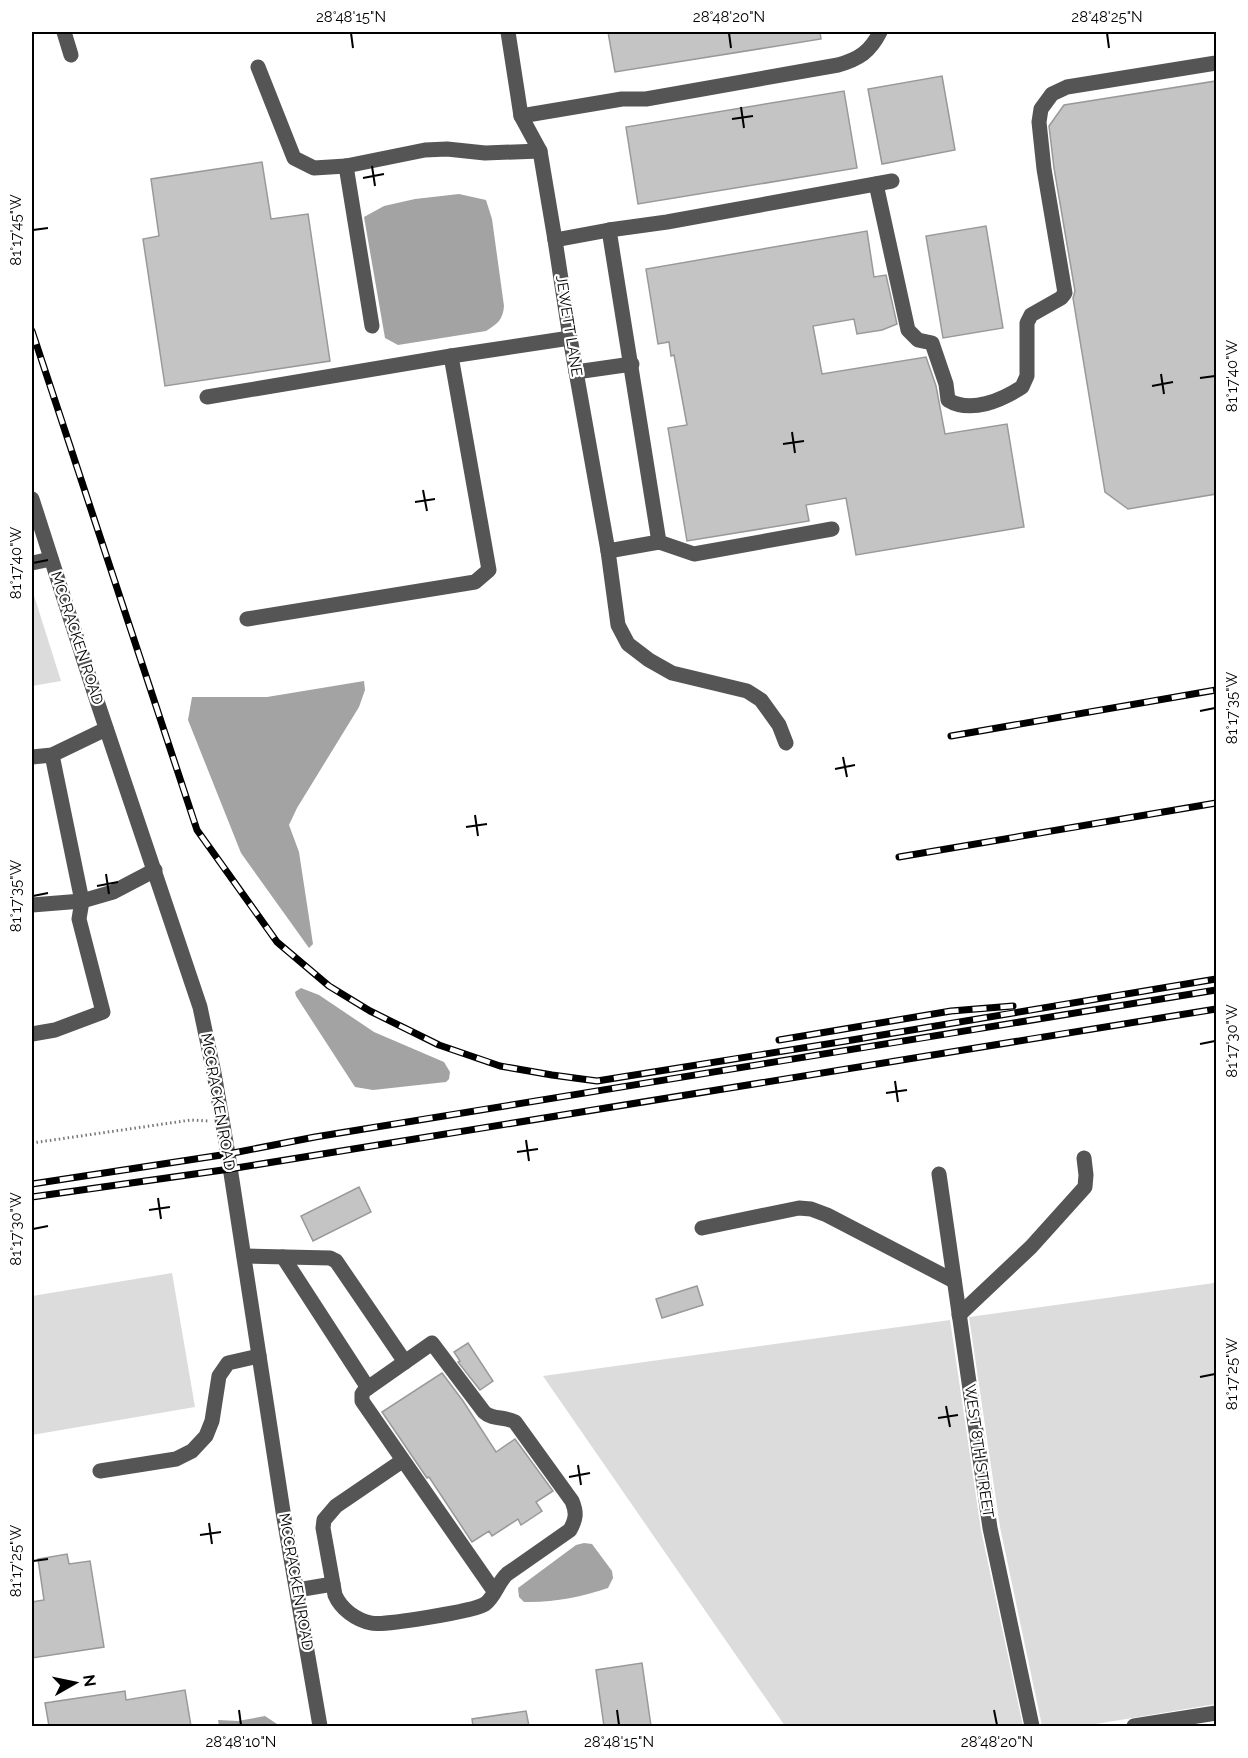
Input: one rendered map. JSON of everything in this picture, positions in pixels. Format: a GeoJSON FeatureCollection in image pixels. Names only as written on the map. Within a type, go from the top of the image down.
{"type":"FeatureCollection","features":[{"type":"Feature","properties":{"kind":"street"},"geometry":{"type":"LineString","coordinates":[[64,32],[71,54]]}},
{"type":"Feature","properties":{"kind":"street","name":"JEWETT LANE"},"geometry":{"type":"LineString","coordinates":[[508,32],[522,116],[540,151],[608,551],[618,625],[628,644],[649,660],[672,673],[747,691],[761,700],[779,725],[786,743]]}},
{"type":"Feature","properties":{"kind":"street"},"geometry":{"type":"LineString","coordinates":[[522,116],[622,99],[646,99],[838,65],[853,61],[868,51],[880,32]]}},
{"type":"Feature","properties":{"kind":"street"},"geometry":{"type":"LineString","coordinates":[[876,184],[908,330],[918,340],[932,343],[946,384],[948,400],[956,405],[970,407],[989,403],[1022,387],[1027,376],[1027,324],[1031,315],[1061,298],[1065,293],[1044,169],[1039,122],[1041,109],[1052,94],[1066,87],[1216,63]]}},
{"type":"Feature","properties":{"kind":"street"},"geometry":{"type":"LineString","coordinates":[[258,67],[294,158],[314,168],[346,166],[425,150],[447,149],[485,153],[540,151]]}},
{"type":"Feature","properties":{"kind":"street"},"geometry":{"type":"LineString","coordinates":[[346,166],[372,326]]}},
{"type":"Feature","properties":{"kind":"street"},"geometry":{"type":"LineString","coordinates":[[555,240],[892,181]]}},
{"type":"Feature","properties":{"kind":"street"},"geometry":{"type":"LineString","coordinates":[[609,230],[659,542]]}},
{"type":"Feature","properties":{"kind":"street"},"geometry":{"type":"LineString","coordinates":[[207,397],[570,338]]}},
{"type":"Feature","properties":{"kind":"street"},"geometry":{"type":"LineString","coordinates":[[247,619],[475,582],[489,570],[451,356]]}},
{"type":"Feature","properties":{"kind":"street"},"geometry":{"type":"LineString","coordinates":[[576,372],[632,364]]}},
{"type":"Feature","properties":{"kind":"street","name":"MCCRACKEN ROAD"},"geometry":{"type":"LineString","coordinates":[[32,499],[106,729],[200,1007],[214,1073],[321,1726]]}},
{"type":"Feature","properties":{"kind":"street"},"geometry":{"type":"LineString","coordinates":[[608,551],[659,542],[694,554],[832,529]]}},
{"type":"Feature","properties":{"kind":"street"},"geometry":{"type":"LineString","coordinates":[[32,563],[51,559]]}},
{"type":"Feature","properties":{"kind":"street"},"geometry":{"type":"LineString","coordinates":[[32,757],[52,755],[106,729]]}},
{"type":"Feature","properties":{"kind":"street"},"geometry":{"type":"LineString","coordinates":[[32,1034],[55,1030],[103,1012],[79,919],[82,901],[52,755]]}},
{"type":"Feature","properties":{"kind":"street"},"geometry":{"type":"LineString","coordinates":[[32,905],[82,901],[113,892],[154,870]]}},
{"type":"Feature","properties":{"kind":"street"},"geometry":{"type":"LineString","coordinates":[[959,1315],[1031,1247],[1085,1187],[1084,1158]]}},
{"type":"Feature","properties":{"kind":"street","name":"WEST 8TH STREET"},"geometry":{"type":"LineString","coordinates":[[939,1174],[990,1528],[1032,1726]]}},
{"type":"Feature","properties":{"kind":"street"},"geometry":{"type":"LineString","coordinates":[[702,1228],[799,1208],[812,1209],[954,1281]]}},
{"type":"Feature","properties":{"kind":"street"},"geometry":{"type":"LineString","coordinates":[[244,1256],[330,1258],[336,1261],[405,1362]]}},
{"type":"Feature","properties":{"kind":"street"},"geometry":{"type":"LineString","coordinates":[[283,1257],[368,1388]]}},
{"type":"Feature","properties":{"kind":"street"},"geometry":{"type":"LineString","coordinates":[[402,1461],[336,1506],[324,1520],[323,1528],[335,1595],[343,1608],[362,1620],[380,1624],[471,1610],[488,1602],[507,1574],[570,1530],[574,1522],[576,1514],[572,1501],[515,1422],[510,1419],[488,1416],[432,1343],[368,1388],[362,1394],[362,1401],[494,1592]]}},
{"type":"Feature","properties":{"kind":"street"},"geometry":{"type":"LineString","coordinates":[[100,1471],[176,1460],[192,1451],[206,1436],[212,1421],[219,1376],[228,1363],[259,1356]]}},
{"type":"Feature","properties":{"kind":"street"},"geometry":{"type":"LineString","coordinates":[[297,1590],[333,1584]]}},
{"type":"Feature","properties":{"kind":"street"},"geometry":{"type":"LineString","coordinates":[[1134,1726],[1216,1713]]}},
{"type":"Feature","properties":{"kind":"path"},"geometry":{"type":"LineString","coordinates":[[32,1143],[191,1120],[222,1121]]}},
{"type":"Feature","properties":{"kind":"shaded area"},"geometry":{"type":"Polygon","coordinates":[[[459,194],[486,200],[492,219],[504,306],[501,318],[486,331],[398,345],[385,338],[364,217],[384,206],[415,199],[459,194]]]}},
{"type":"Feature","properties":{"kind":"shaded area"},"geometry":{"type":"Polygon","coordinates":[[[32,589],[61,681],[32,686],[32,589]]]}},
{"type":"Feature","properties":{"kind":"shaded area"},"geometry":{"type":"Polygon","coordinates":[[[364,681],[365,690],[359,707],[289,825],[299,852],[313,944],[309,948],[241,853],[188,720],[192,697],[267,697],[364,681]]]}},
{"type":"Feature","properties":{"kind":"shaded area"},"geometry":{"type":"Polygon","coordinates":[[[301,988],[319,995],[374,1032],[444,1062],[450,1072],[449,1079],[446,1082],[373,1090],[355,1087],[296,996],[295,992],[301,988]]]}},
{"type":"Feature","properties":{"kind":"shaded area"},"geometry":{"type":"Polygon","coordinates":[[[172,1273],[195,1407],[32,1435],[32,1296],[172,1273]]]}},
{"type":"Feature","properties":{"kind":"shaded area"},"geometry":{"type":"Polygon","coordinates":[[[1214,1283],[1216,1299],[1216,1704],[1084,1726],[1042,1726],[1000,1527],[969,1317],[1214,1283]]]}},
{"type":"Feature","properties":{"kind":"shaded area"},"geometry":{"type":"Polygon","coordinates":[[[950,1320],[981,1530],[1023,1726],[785,1726],[543,1376],[950,1320]]]}},
{"type":"Feature","properties":{"kind":"shaded area"},"geometry":{"type":"Polygon","coordinates":[[[592,1544],[612,1571],[613,1578],[608,1588],[577,1597],[545,1602],[524,1602],[519,1597],[518,1588],[576,1545],[592,1544]]]}},
{"type":"Feature","properties":{"kind":"shaded area"},"geometry":{"type":"Polygon","coordinates":[[[265,1716],[280,1726],[219,1726],[218,1720],[238,1721],[265,1716]]]}},
{"type":"Feature","properties":{"kind":"building"},"geometry":{"type":"Polygon","coordinates":[[[608,32],[820,32],[821,39],[615,72],[608,32]]]}},
{"type":"Feature","properties":{"kind":"building"},"geometry":{"type":"Polygon","coordinates":[[[942,76],[955,150],[882,164],[868,89],[942,76]]]}},
{"type":"Feature","properties":{"kind":"building"},"geometry":{"type":"Polygon","coordinates":[[[1216,81],[1216,494],[1128,509],[1105,492],[1073,298],[1075,291],[1049,126],[1064,105],[1216,81]]]}},
{"type":"Feature","properties":{"kind":"building"},"geometry":{"type":"Polygon","coordinates":[[[844,91],[857,168],[638,204],[626,127],[844,91]]]}},
{"type":"Feature","properties":{"kind":"building"},"geometry":{"type":"Polygon","coordinates":[[[262,162],[271,219],[308,214],[330,361],[165,386],[143,239],[159,236],[151,179],[262,162]]]}},
{"type":"Feature","properties":{"kind":"building"},"geometry":{"type":"Polygon","coordinates":[[[986,226],[1003,328],[943,338],[926,236],[986,226]]]}},
{"type":"Feature","properties":{"kind":"building"},"geometry":{"type":"Polygon","coordinates":[[[867,231],[874,277],[886,275],[897,324],[882,330],[857,334],[854,319],[813,326],[822,374],[926,357],[936,386],[945,434],[1007,424],[1024,527],[856,555],[846,498],[806,505],[809,521],[687,541],[668,428],[687,425],[674,355],[671,356],[669,342],[658,344],[646,269],[867,231]]]}},
{"type":"Feature","properties":{"kind":"building"},"geometry":{"type":"Polygon","coordinates":[[[359,1187],[371,1212],[313,1241],[301,1216],[359,1187]]]}},
{"type":"Feature","properties":{"kind":"building"},"geometry":{"type":"Polygon","coordinates":[[[697,1286],[703,1305],[662,1318],[656,1299],[697,1286]]]}},
{"type":"Feature","properties":{"kind":"building"},"geometry":{"type":"Polygon","coordinates":[[[468,1343],[493,1381],[480,1390],[458,1362],[460,1361],[454,1352],[468,1343]]]}},
{"type":"Feature","properties":{"kind":"building"},"geometry":{"type":"Polygon","coordinates":[[[442,1373],[496,1452],[515,1439],[553,1491],[536,1502],[542,1511],[521,1525],[518,1519],[492,1536],[489,1531],[472,1542],[382,1412],[442,1373]]]}},
{"type":"Feature","properties":{"kind":"building"},"geometry":{"type":"Polygon","coordinates":[[[67,1554],[69,1564],[90,1561],[104,1647],[32,1658],[32,1602],[44,1600],[38,1559],[67,1554]]]}},
{"type":"Feature","properties":{"kind":"building"},"geometry":{"type":"Polygon","coordinates":[[[642,1663],[651,1726],[604,1726],[596,1670],[642,1663]]]}},
{"type":"Feature","properties":{"kind":"building"},"geometry":{"type":"Polygon","coordinates":[[[185,1690],[191,1726],[49,1726],[45,1703],[125,1691],[126,1700],[185,1690]]]}},
{"type":"Feature","properties":{"kind":"building"},"geometry":{"type":"Polygon","coordinates":[[[526,1711],[529,1726],[473,1726],[472,1719],[526,1711]]]}},
{"type":"Feature","properties":{"kind":"railway"},"geometry":{"type":"LineString","coordinates":[[32,331],[197,830],[277,942],[329,986],[370,1011],[439,1045],[500,1066],[597,1081],[1216,979]]}},
{"type":"Feature","properties":{"kind":"railway"},"geometry":{"type":"LineString","coordinates":[[951,736],[1216,690]]}},
{"type":"Feature","properties":{"kind":"railway"},"geometry":{"type":"LineString","coordinates":[[899,857],[1216,803]]}},
{"type":"Feature","properties":{"kind":"railway"},"geometry":{"type":"LineString","coordinates":[[32,1184],[228,1154],[315,1137],[1216,990]]}},
{"type":"Feature","properties":{"kind":"railway"},"geometry":{"type":"LineString","coordinates":[[779,1040],[951,1011],[1013,1006]]}},
{"type":"Feature","properties":{"kind":"railway"},"geometry":{"type":"LineString","coordinates":[[32,1197],[230,1169],[1216,1009]]}}]}
